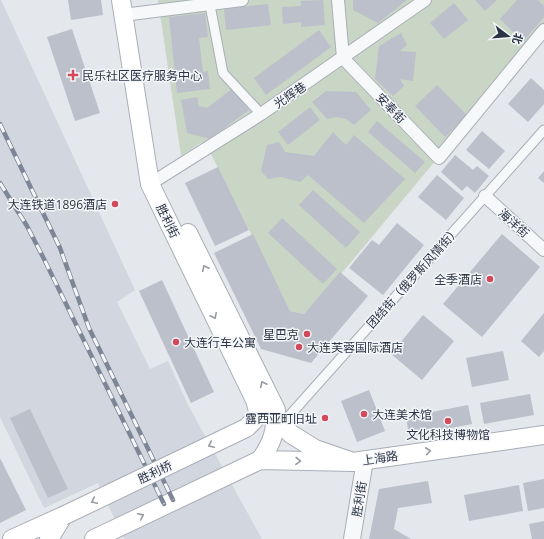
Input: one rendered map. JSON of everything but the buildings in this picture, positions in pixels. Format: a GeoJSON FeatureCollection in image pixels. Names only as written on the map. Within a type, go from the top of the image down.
{"type":"FeatureCollection","features":[{"type":"Feature","properties":{"kind":"main road","name":"胜利街"},"geometry":{"type":"LineString","coordinates":[[127,7],[155,180],[255,400],[279,422]]}},
{"type":"Feature","properties":{"kind":"main road","name":"胜利街"},"geometry":{"type":"LineString","coordinates":[[155,180],[276,410],[279,422]]}},
{"type":"Feature","properties":{"kind":"main road","name":"胜利桥"},"geometry":{"type":"LineString","coordinates":[[12,539],[246,428],[256,419],[258,411],[255,400]]}},
{"type":"Feature","properties":{"kind":"main road"},"geometry":{"type":"LineString","coordinates":[[94,539],[260,460],[269,448],[279,422],[291,434],[315,449],[359,461]]}},
{"type":"Feature","properties":{"kind":"main road","name":"上海路"},"geometry":{"type":"LineString","coordinates":[[260,460],[359,461],[544,435]]}},
{"type":"Feature","properties":{"kind":"main road"},"geometry":{"type":"LineString","coordinates":[[49,539],[62,516]]}},
{"type":"Feature","properties":{"kind":"street"},"geometry":{"type":"LineString","coordinates":[[127,7],[242,0]]}},
{"type":"Feature","properties":{"kind":"street"},"geometry":{"type":"LineString","coordinates":[[338,0],[343,58]]}},
{"type":"Feature","properties":{"kind":"street","name":"光辉巷"},"geometry":{"type":"LineString","coordinates":[[155,180],[262,114],[425,0]]}},
{"type":"Feature","properties":{"kind":"street"},"geometry":{"type":"LineString","coordinates":[[209,2],[223,74],[262,114]]}},
{"type":"Feature","properties":{"kind":"street","name":"安奉街"},"geometry":{"type":"LineString","coordinates":[[343,58],[439,158],[544,30]]}},
{"type":"Feature","properties":{"kind":"street","name":"团结街（俄罗斯风情街）"},"geometry":{"type":"LineString","coordinates":[[279,422],[544,130]]}},
{"type":"Feature","properties":{"kind":"street","name":"海洋街"},"geometry":{"type":"LineString","coordinates":[[485,196],[544,250]]}},
{"type":"Feature","properties":{"kind":"street","name":"胜利街"},"geometry":{"type":"LineString","coordinates":[[352,539],[359,461]]}},
{"type":"Feature","properties":{"kind":"shaded area"},"geometry":{"type":"Polygon","coordinates":[[[0,0],[135,290],[117,302],[150,369],[168,361],[188,405],[262,539],[124,539],[98,483],[44,508],[0,417],[0,0]]]}},
{"type":"Feature","properties":{"kind":"green space"},"geometry":{"type":"Polygon","coordinates":[[[158,0],[544,0],[544,30],[347,267],[304,314],[290,311],[208,148],[202,142],[181,156],[158,0]]]}},
{"type":"Feature","properties":{"kind":"railway"},"geometry":{"type":"LineString","coordinates":[[0,124],[60,248],[89,328],[173,500]]}},
{"type":"Feature","properties":{"kind":"railway"},"geometry":{"type":"LineString","coordinates":[[0,183],[27,226],[43,257],[164,504]]}},
{"type":"Feature","properties":{"kind":"place","name":"民乐社区医疗服务中心"},"geometry":{"type":"Point","coordinates":[73,75]}},
{"type":"Feature","properties":{"kind":"place","name":"大连铁道1896酒店"},"geometry":{"type":"Point","coordinates":[115,204]}},
{"type":"Feature","properties":{"kind":"place","name":"全季酒店"},"geometry":{"type":"Point","coordinates":[490,279]}},
{"type":"Feature","properties":{"kind":"place","name":"星巴克"},"geometry":{"type":"Point","coordinates":[307,334]}},
{"type":"Feature","properties":{"kind":"place","name":"大连行车公寓"},"geometry":{"type":"Point","coordinates":[176,342]}},
{"type":"Feature","properties":{"kind":"place","name":"大连芙蓉国际酒店"},"geometry":{"type":"Point","coordinates":[299,347]}},
{"type":"Feature","properties":{"kind":"place","name":"大连美术馆"},"geometry":{"type":"Point","coordinates":[364,414]}},
{"type":"Feature","properties":{"kind":"place","name":"露西亚町旧址"},"geometry":{"type":"Point","coordinates":[325,418]}},
{"type":"Feature","properties":{"kind":"place","name":"文化科技博物馆"},"geometry":{"type":"Point","coordinates":[448,421]}}]}
